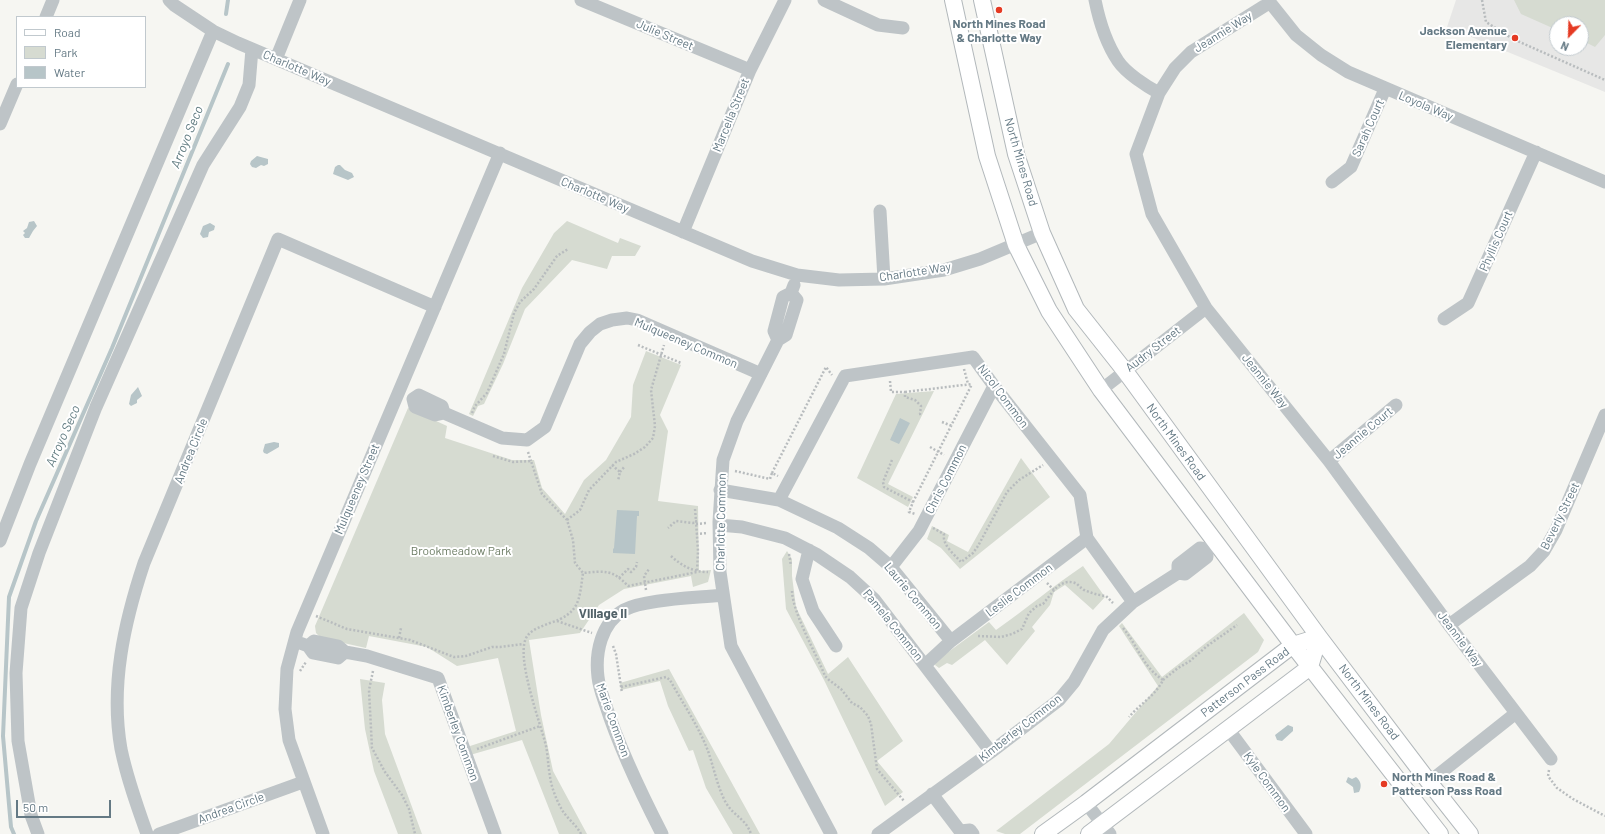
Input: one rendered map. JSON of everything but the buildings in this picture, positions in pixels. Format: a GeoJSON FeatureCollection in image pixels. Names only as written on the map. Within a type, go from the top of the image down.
{"type":"FeatureCollection","features":[{"type":"Feature","properties":{"kind":"main road","name":"North Mines Road"},"geometry":{"type":"LineString","coordinates":[[953,0],[987,156],[1016,245],[1049,311],[1101,390],[1211,546],[1293,645],[1440,834]]}},
{"type":"Feature","properties":{"kind":"main road","name":"North Mines Road"},"geometry":{"type":"LineString","coordinates":[[982,0],[1016,154],[1042,233],[1076,309],[1125,371],[1319,637],[1470,834]]}},
{"type":"Feature","properties":{"kind":"main road","name":"Patterson Pass Road"},"geometry":{"type":"LineString","coordinates":[[1043,834],[1086,803],[1293,645],[1319,637]]}},
{"type":"Feature","properties":{"kind":"main road"},"geometry":{"type":"LineString","coordinates":[[1089,834],[1106,829],[1228,729],[1310,667],[1319,637]]}},
{"type":"Feature","properties":{"kind":"street"},"geometry":{"type":"LineString","coordinates":[[46,16],[53,0]]}},
{"type":"Feature","properties":{"kind":"street"},"geometry":{"type":"LineString","coordinates":[[276,59],[300,0]]}},
{"type":"Feature","properties":{"kind":"street","name":"Julie Street"},"geometry":{"type":"LineString","coordinates":[[581,0],[750,70]]}},
{"type":"Feature","properties":{"kind":"street","name":"Marcella Street"},"geometry":{"type":"LineString","coordinates":[[684,232],[750,70],[785,0]]}},
{"type":"Feature","properties":{"kind":"street"},"geometry":{"type":"LineString","coordinates":[[824,0],[878,24],[903,28]]}},
{"type":"Feature","properties":{"kind":"street"},"geometry":{"type":"LineString","coordinates":[[1095,0],[1106,37],[1118,62],[1143,85],[1159,93]]}},
{"type":"Feature","properties":{"kind":"street","name":"Jeannie Way"},"geometry":{"type":"LineString","coordinates":[[1268,1],[1191,52],[1175,68],[1159,93],[1136,154],[1152,214],[1206,308],[1329,461],[1551,759]]}},
{"type":"Feature","properties":{"kind":"street","name":"Loyola Way"},"geometry":{"type":"LineString","coordinates":[[1268,1],[1296,35],[1321,55],[1348,72],[1605,182]]}},
{"type":"Feature","properties":{"kind":"street","name":"Charlotte Way"},"geometry":{"type":"LineString","coordinates":[[171,2],[213,31],[238,43],[752,262],[797,275],[839,280],[884,279],[944,270],[1016,245],[1042,233]]}},
{"type":"Feature","properties":{"kind":"street"},"geometry":{"type":"LineString","coordinates":[[0,541],[33,457],[213,31]]}},
{"type":"Feature","properties":{"kind":"street"},"geometry":{"type":"LineString","coordinates":[[38,834],[31,815],[18,741],[16,673],[21,608],[39,553],[96,407],[203,164],[243,100],[249,85],[252,49]]}},
{"type":"Feature","properties":{"kind":"street"},"geometry":{"type":"LineString","coordinates":[[0,124],[16,86]]}},
{"type":"Feature","properties":{"kind":"street","name":"Sarah Court"},"geometry":{"type":"LineString","coordinates":[[1332,182],[1351,167],[1385,89]]}},
{"type":"Feature","properties":{"kind":"street","name":"Phyllis Court"},"geometry":{"type":"LineString","coordinates":[[1444,319],[1468,303],[1536,152]]}},
{"type":"Feature","properties":{"kind":"street","name":"Mulqueeney Street"},"geometry":{"type":"LineString","coordinates":[[323,834],[289,740],[285,709],[287,669],[294,641],[397,393],[500,154]]}},
{"type":"Feature","properties":{"kind":"street"},"geometry":{"type":"LineString","coordinates":[[880,211],[884,279]]}},
{"type":"Feature","properties":{"kind":"street","name":"Andrea Circle"},"geometry":{"type":"LineString","coordinates":[[147,834],[130,784],[121,749],[118,717],[118,675],[124,636],[132,601],[144,563],[278,240],[435,306]]}},
{"type":"Feature","properties":{"kind":"street","name":"Charlotte Common"},"geometry":{"type":"LineString","coordinates":[[797,275],[791,293],[797,300],[786,335],[778,340],[760,374],[737,421],[723,460],[719,525],[720,572],[722,595],[731,646],[831,834]]}},
{"type":"Feature","properties":{"kind":"street","name":"Audry Street"},"geometry":{"type":"LineString","coordinates":[[1101,390],[1206,308]]}},
{"type":"Feature","properties":{"kind":"street","name":"Mulqueeney Common"},"geometry":{"type":"LineString","coordinates":[[397,393],[413,399],[415,407],[435,415],[444,413],[502,438],[528,440],[545,427],[580,344],[590,332],[600,324],[612,320],[627,318],[637,320],[760,374]]}},
{"type":"Feature","properties":{"kind":"street","name":"Nicol Common"},"geometry":{"type":"LineString","coordinates":[[779,500],[845,376],[973,357],[1080,495],[1087,538],[1133,602]]}},
{"type":"Feature","properties":{"kind":"street","name":"Chris Common"},"geometry":{"type":"LineString","coordinates":[[891,567],[919,531],[994,386]]}},
{"type":"Feature","properties":{"kind":"street","name":"Jeannie Court"},"geometry":{"type":"LineString","coordinates":[[1329,461],[1396,405]]}},
{"type":"Feature","properties":{"kind":"street","name":"Beverly Street"},"geometry":{"type":"LineString","coordinates":[[1450,625],[1530,566],[1544,552],[1556,530],[1605,415]]}},
{"type":"Feature","properties":{"kind":"street","name":"Laurie Common"},"geometry":{"type":"LineString","coordinates":[[720,490],[779,500],[838,528],[869,548],[891,567],[950,641]]}},
{"type":"Feature","properties":{"kind":"street","name":"Pamela Common"},"geometry":{"type":"LineString","coordinates":[[719,525],[742,527],[785,538],[809,550],[850,576],[874,599],[991,752]]}},
{"type":"Feature","properties":{"kind":"street","name":"Leslie Common"},"geometry":{"type":"LineString","coordinates":[[925,665],[950,641],[1087,538]]}},
{"type":"Feature","properties":{"kind":"street","name":"Kimberley Common"},"geometry":{"type":"LineString","coordinates":[[878,834],[991,752],[1059,700],[1074,682],[1103,630],[1133,602],[1178,573],[1185,574],[1207,556],[1211,546]]}},
{"type":"Feature","properties":{"kind":"street"},"geometry":{"type":"LineString","coordinates":[[809,550],[802,579],[813,611],[836,646]]}},
{"type":"Feature","properties":{"kind":"street","name":"Marie Common"},"geometry":{"type":"LineString","coordinates":[[662,834],[613,726],[598,679],[597,659],[600,644],[605,630],[614,619],[624,611],[642,604],[722,595]]}},
{"type":"Feature","properties":{"kind":"street","name":"Kimberley Common"},"geometry":{"type":"LineString","coordinates":[[294,641],[308,646],[313,653],[338,658],[344,652],[376,659],[438,678],[495,834]]}},
{"type":"Feature","properties":{"kind":"street"},"geometry":{"type":"LineString","coordinates":[[1429,782],[1516,713]]}},
{"type":"Feature","properties":{"kind":"street","name":"Kyle Common"},"geometry":{"type":"LineString","coordinates":[[1228,729],[1306,834]]}},
{"type":"Feature","properties":{"kind":"street","name":"Andrea Circle"},"geometry":{"type":"LineString","coordinates":[[159,834],[303,782]]}},
{"type":"Feature","properties":{"kind":"street"},"geometry":{"type":"LineString","coordinates":[[932,794],[959,832],[970,830],[973,834]]}},
{"type":"Feature","properties":{"kind":"street"},"geometry":{"type":"LineString","coordinates":[[1086,803],[1106,829]]}},
{"type":"Feature","properties":{"kind":"path"},"geometry":{"type":"LineString","coordinates":[[1482,0],[1486,22],[1513,39],[1605,80]]}},
{"type":"Feature","properties":{"kind":"path"},"geometry":{"type":"LineString","coordinates":[[467,423],[475,406],[487,393],[504,354],[514,313],[520,302],[534,289],[557,256],[568,249]]}},
{"type":"Feature","properties":{"kind":"path"},"geometry":{"type":"LineString","coordinates":[[567,520],[580,510],[589,490],[616,462],[645,447],[653,438],[655,426],[651,390],[660,354],[668,334]]}},
{"type":"Feature","properties":{"kind":"path"},"geometry":{"type":"LineString","coordinates":[[638,345],[681,363]]}},
{"type":"Feature","properties":{"kind":"path"},"geometry":{"type":"LineString","coordinates":[[728,470],[770,479],[826,366],[840,385]]}},
{"type":"Feature","properties":{"kind":"path"},"geometry":{"type":"LineString","coordinates":[[889,369],[891,392],[905,392],[972,384],[952,427],[913,502],[909,512],[919,516]]}},
{"type":"Feature","properties":{"kind":"path"},"geometry":{"type":"LineString","coordinates":[[905,392],[905,401]]}},
{"type":"Feature","properties":{"kind":"path"},"geometry":{"type":"LineString","coordinates":[[906,397],[915,400],[921,406],[920,414],[917,414]]}},
{"type":"Feature","properties":{"kind":"path"},"geometry":{"type":"LineString","coordinates":[[954,421],[972,429]]}},
{"type":"Feature","properties":{"kind":"path"},"geometry":{"type":"LineString","coordinates":[[942,422],[952,427]]}},
{"type":"Feature","properties":{"kind":"path"},"geometry":{"type":"LineString","coordinates":[[930,447],[955,462]]}},
{"type":"Feature","properties":{"kind":"path"},"geometry":{"type":"LineString","coordinates":[[493,456],[513,462],[530,461],[542,494],[567,520],[573,540],[575,563],[583,573],[579,600],[573,611],[528,634],[523,644],[527,680],[546,747],[550,778],[561,809],[578,827],[581,834]]}},
{"type":"Feature","properties":{"kind":"path"},"geometry":{"type":"LineString","coordinates":[[938,531],[944,534],[946,545],[961,562],[978,546],[1002,500],[1008,492],[1051,459]]}},
{"type":"Feature","properties":{"kind":"path"},"geometry":{"type":"LineString","coordinates":[[892,460],[883,482],[884,487],[913,502]]}},
{"type":"Feature","properties":{"kind":"path"},"geometry":{"type":"LineString","coordinates":[[612,466],[620,472]]}},
{"type":"Feature","properties":{"kind":"path"},"geometry":{"type":"LineString","coordinates":[[618,481],[620,472],[626,466]]}},
{"type":"Feature","properties":{"kind":"path"},"geometry":{"type":"LineString","coordinates":[[772,473],[789,481]]}},
{"type":"Feature","properties":{"kind":"path"},"geometry":{"type":"LineString","coordinates":[[695,509],[698,551],[697,572]]}},
{"type":"Feature","properties":{"kind":"path"},"geometry":{"type":"LineString","coordinates":[[668,528],[676,521],[693,523],[696,521]]}},
{"type":"Feature","properties":{"kind":"path"},"geometry":{"type":"LineString","coordinates":[[671,556],[679,563],[697,572]]}},
{"type":"Feature","properties":{"kind":"path"},"geometry":{"type":"LineString","coordinates":[[791,559],[791,573]]}},
{"type":"Feature","properties":{"kind":"path"},"geometry":{"type":"LineString","coordinates":[[619,578],[628,569],[631,572],[636,567],[637,562]]}},
{"type":"Feature","properties":{"kind":"path"},"geometry":{"type":"LineString","coordinates":[[645,583],[644,576],[649,568]]}},
{"type":"Feature","properties":{"kind":"path"},"geometry":{"type":"LineString","coordinates":[[583,573],[607,571],[619,578],[628,586],[697,572]]}},
{"type":"Feature","properties":{"kind":"path"},"geometry":{"type":"LineString","coordinates":[[1040,574],[1054,590]]}},
{"type":"Feature","properties":{"kind":"path"},"geometry":{"type":"LineString","coordinates":[[974,636],[1001,637],[1022,629],[1029,613],[1037,606],[1043,604],[1058,586],[1065,582],[1076,583],[1082,589],[1106,596],[1119,615],[1126,632],[1143,661],[1163,680]]}},
{"type":"Feature","properties":{"kind":"path"},"geometry":{"type":"LineString","coordinates":[[792,586],[792,598],[800,621],[825,676],[841,690],[852,703],[860,707],[868,716],[871,724],[877,769],[910,810]]}},
{"type":"Feature","properties":{"kind":"path"},"geometry":{"type":"LineString","coordinates":[[316,616],[347,628],[399,638],[424,645],[454,657],[466,656],[492,647],[523,644]]}},
{"type":"Feature","properties":{"kind":"path"},"geometry":{"type":"LineString","coordinates":[[556,621],[577,627]]}},
{"type":"Feature","properties":{"kind":"path"},"geometry":{"type":"LineString","coordinates":[[1129,717],[1140,705],[1159,689],[1163,680],[1237,624]]}},
{"type":"Feature","properties":{"kind":"path"},"geometry":{"type":"LineString","coordinates":[[399,638],[401,628]]}},
{"type":"Feature","properties":{"kind":"path"},"geometry":{"type":"LineString","coordinates":[[376,659],[370,690],[372,748],[381,766],[402,795],[409,809],[415,834]]}},
{"type":"Feature","properties":{"kind":"path"},"geometry":{"type":"LineString","coordinates":[[621,687],[666,677],[670,680],[708,750],[716,781],[727,804],[736,815],[748,825],[751,834]]}},
{"type":"Feature","properties":{"kind":"path"},"geometry":{"type":"LineString","coordinates":[[466,754],[540,726]]}},
{"type":"Feature","properties":{"kind":"path"},"geometry":{"type":"LineString","coordinates":[[1551,759],[1548,776],[1557,788],[1573,799],[1605,816]]}},
{"type":"Feature","properties":{"kind":"shaded area","name":"Jackson Avenue Elementary"},"geometry":{"type":"Polygon","coordinates":[[[1456,0],[1605,0],[1605,92],[1447,27],[1456,0]]]}},
{"type":"Feature","properties":{"kind":"green space"},"geometry":{"type":"Polygon","coordinates":[[[1514,0],[1605,0],[1605,35],[1595,47],[1589,44],[1589,16],[1549,16],[1549,26],[1521,14],[1514,0]]]}},
{"type":"Feature","properties":{"kind":"green space"},"geometry":{"type":"Polygon","coordinates":[[[567,221],[618,243],[620,238],[641,246],[635,256],[612,256],[607,269],[572,260],[525,309],[503,364],[484,404],[478,406],[473,416],[469,414],[522,288],[554,233],[567,221]]]}},
{"type":"Feature","properties":{"kind":"green space","name":"Brookmeadow Park"},"geometry":{"type":"Polygon","coordinates":[[[646,351],[681,365],[660,415],[668,431],[658,501],[698,506],[699,571],[711,570],[708,582],[693,587],[691,576],[624,589],[599,605],[580,633],[529,640],[541,715],[553,771],[587,834],[559,834],[522,740],[470,755],[467,747],[516,731],[498,658],[457,666],[427,647],[369,636],[366,648],[321,638],[316,633],[315,626],[408,408],[447,426],[445,438],[512,460],[534,460],[542,488],[565,514],[584,480],[606,460],[631,417],[633,385],[646,351]]]}},
{"type":"Feature","properties":{"kind":"green space"},"geometry":{"type":"Polygon","coordinates":[[[934,391],[888,484],[913,497],[908,507],[857,478],[896,394],[934,391]]]}},
{"type":"Feature","properties":{"kind":"green space"},"geometry":{"type":"Polygon","coordinates":[[[1021,458],[1050,497],[960,569],[941,548],[927,539],[932,526],[949,535],[947,541],[968,552],[1021,458]]]}},
{"type":"Feature","properties":{"kind":"green space"},"geometry":{"type":"Polygon","coordinates":[[[787,551],[792,559],[792,576],[796,607],[828,674],[848,657],[903,741],[877,761],[903,792],[885,806],[824,680],[786,609],[782,559],[787,551]]]}},
{"type":"Feature","properties":{"kind":"green space"},"geometry":{"type":"Polygon","coordinates":[[[1083,566],[1105,597],[1093,610],[1065,585],[1054,592],[1050,605],[1032,627],[1035,631],[1007,665],[985,640],[952,665],[947,663],[939,668],[935,665],[936,661],[989,622],[996,630],[1083,566]]]}},
{"type":"Feature","properties":{"kind":"green space"},"geometry":{"type":"Polygon","coordinates":[[[1244,613],[1264,640],[1258,652],[1020,834],[1005,834],[996,831],[1109,744],[1158,686],[1119,626],[1122,623],[1162,677],[1244,613]]]}},
{"type":"Feature","properties":{"kind":"green space"},"geometry":{"type":"Polygon","coordinates":[[[669,669],[760,834],[733,834],[706,788],[693,750],[689,751],[668,706],[660,681],[621,690],[620,683],[669,669]]]}},
{"type":"Feature","properties":{"kind":"green space"},"geometry":{"type":"Polygon","coordinates":[[[360,679],[385,683],[382,700],[385,734],[422,834],[398,834],[374,771],[365,729],[360,679]]]}},
{"type":"Feature","properties":{"kind":"water"},"geometry":{"type":"Polygon","coordinates":[[[257,156],[268,159],[268,164],[264,166],[261,165],[256,168],[252,167],[250,164],[251,161],[257,156]]]}},
{"type":"Feature","properties":{"kind":"water"},"geometry":{"type":"Polygon","coordinates":[[[338,165],[352,173],[354,177],[348,180],[333,174],[335,167],[338,165]]]}},
{"type":"Feature","properties":{"kind":"water"},"geometry":{"type":"Polygon","coordinates":[[[34,221],[37,226],[29,238],[25,238],[23,235],[25,233],[23,231],[27,228],[29,222],[34,221]]]}},
{"type":"Feature","properties":{"kind":"water"},"geometry":{"type":"Polygon","coordinates":[[[210,223],[215,226],[214,230],[209,232],[208,237],[203,238],[200,234],[203,226],[210,223]]]}},
{"type":"Feature","properties":{"kind":"water"},"geometry":{"type":"Polygon","coordinates":[[[138,387],[142,396],[137,400],[137,403],[131,406],[129,404],[131,395],[138,387]]]}},
{"type":"Feature","properties":{"kind":"water"},"geometry":{"type":"Polygon","coordinates":[[[900,418],[910,423],[899,444],[890,440],[900,418]]]}},
{"type":"Feature","properties":{"kind":"water"},"geometry":{"type":"Polygon","coordinates":[[[274,442],[279,443],[279,447],[267,454],[264,453],[263,451],[265,444],[274,442]]]}},
{"type":"Feature","properties":{"kind":"water"},"geometry":{"type":"Polygon","coordinates":[[[617,510],[639,511],[639,516],[637,516],[635,554],[613,553],[617,510]]]}},
{"type":"Feature","properties":{"kind":"water"},"geometry":{"type":"Polygon","coordinates":[[[1288,725],[1293,727],[1293,731],[1282,741],[1277,740],[1275,735],[1288,725]]]}},
{"type":"Feature","properties":{"kind":"water"},"geometry":{"type":"Polygon","coordinates":[[[1348,777],[1352,779],[1356,777],[1359,780],[1361,786],[1359,792],[1354,793],[1353,787],[1346,782],[1348,777]]]}},
{"type":"Feature","properties":{"kind":"waterway","name":"Arroyo Seco"},"geometry":{"type":"LineString","coordinates":[[226,14],[228,0]]}},
{"type":"Feature","properties":{"kind":"waterway","name":"Arroyo Seco"},"geometry":{"type":"LineString","coordinates":[[14,834],[11,827],[3,736],[9,597],[36,521],[112,348],[228,64]]}},
{"type":"Feature","properties":{"kind":"place","name":"North Mines Road & Charlotte Way"},"geometry":{"type":"Point","coordinates":[999,10]}},
{"type":"Feature","properties":{"kind":"place","name":"Jackson Avenue Elementary"},"geometry":{"type":"Point","coordinates":[1515,38]}},
{"type":"Feature","properties":{"kind":"place","name":"North Mines Road & Patterson Pass Road"},"geometry":{"type":"Point","coordinates":[1384,784]}},
{"type":"Feature","properties":{"kind":"district","name":"Village II"},"geometry":{"type":"Point","coordinates":[603,614]}}]}
